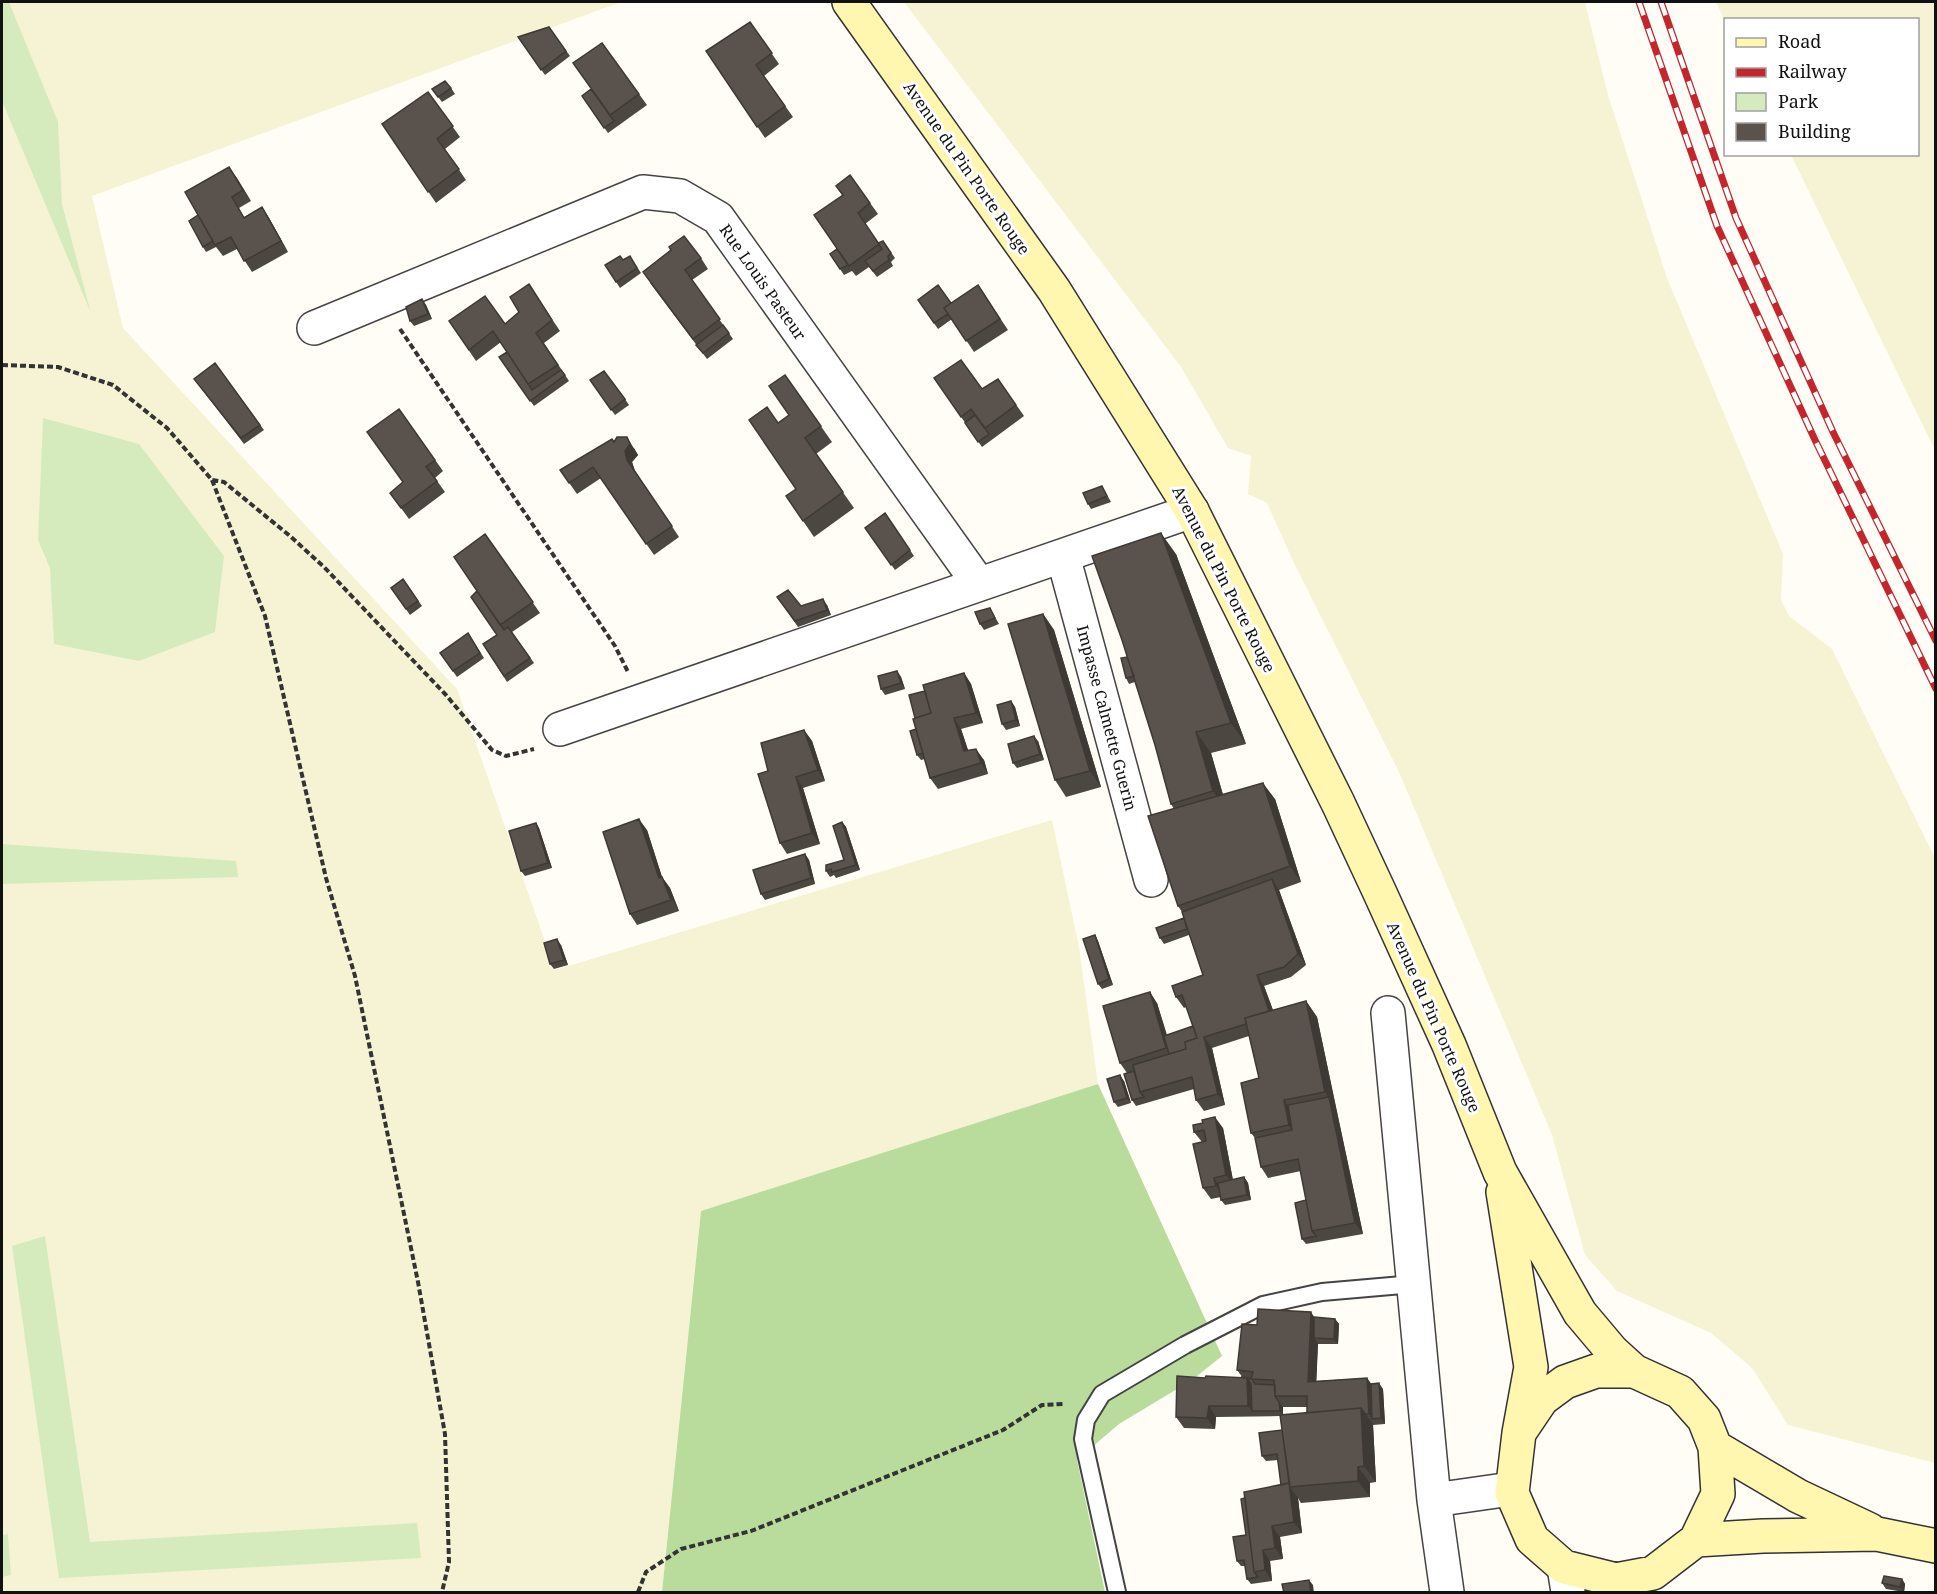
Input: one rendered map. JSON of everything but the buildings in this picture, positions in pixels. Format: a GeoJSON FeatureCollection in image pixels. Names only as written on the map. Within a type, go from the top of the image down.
{"type":"FeatureCollection","features":[{"type":"Feature","properties":{"kind":"main road","name":"Avenue du Pin Porte Rouge"},"geometry":{"type":"LineString","coordinates":[[849,2],[1054,290],[1192,511],[1338,803],[1449,1045],[1500,1172],[1580,1313],[1612,1351],[1634,1371]]}},
{"type":"Feature","properties":{"kind":"main road","name":"Avenue du Pin Porte Rouge"},"geometry":{"type":"LineString","coordinates":[[1500,1172],[1531,1367],[1519,1433]]}},
{"type":"Feature","properties":{"kind":"main road"},"geometry":{"type":"LineString","coordinates":[[1596,1371],[1634,1371],[1680,1392],[1704,1419],[1715,1447],[1718,1494],[1696,1540],[1649,1583],[1616,1580],[1566,1580],[1532,1539],[1512,1489],[1519,1433],[1542,1399],[1565,1382],[1596,1371]]}},
{"type":"Feature","properties":{"kind":"main road"},"geometry":{"type":"LineString","coordinates":[[1715,1447],[1798,1496],[1877,1534]]}},
{"type":"Feature","properties":{"kind":"main road"},"geometry":{"type":"LineString","coordinates":[[1696,1540],[1877,1534],[1935,1546]]}},
{"type":"Feature","properties":{"kind":"street","name":"Rue Louis Pasteur"},"geometry":{"type":"LineString","coordinates":[[314,328],[643,192],[680,196],[718,218],[979,584]]}},
{"type":"Feature","properties":{"kind":"street"},"geometry":{"type":"LineString","coordinates":[[560,729],[1192,511]]}},
{"type":"Feature","properties":{"kind":"street","name":"Impasse Calmette Guerin"},"geometry":{"type":"LineString","coordinates":[[1063,556],[1151,880]]}},
{"type":"Feature","properties":{"kind":"street"},"geometry":{"type":"LineString","coordinates":[[1388,1013],[1434,1500],[1447,1593]]}},
{"type":"Feature","properties":{"kind":"street"},"geometry":{"type":"LineString","coordinates":[[1434,1500],[1512,1489]]}},
{"type":"Feature","properties":{"kind":"lane"},"geometry":{"type":"LineString","coordinates":[[1117,1593],[1083,1439],[1086,1420],[1101,1394],[1185,1345],[1263,1305],[1322,1292],[1414,1284]]}},
{"type":"Feature","properties":{"kind":"path"},"geometry":{"type":"LineString","coordinates":[[381,301],[615,645],[642,701]]}},
{"type":"Feature","properties":{"kind":"path"},"geometry":{"type":"LineString","coordinates":[[2,365],[58,367],[113,385],[167,428],[212,480],[265,616],[326,878],[355,976],[418,1282],[445,1434],[449,1562],[442,1593]]}},
{"type":"Feature","properties":{"kind":"path"},"geometry":{"type":"LineString","coordinates":[[212,480],[224,482],[324,567],[446,695],[492,750],[506,756],[542,747],[560,729]]}},
{"type":"Feature","properties":{"kind":"path"},"geometry":{"type":"LineString","coordinates":[[638,1593],[646,1572],[681,1549],[750,1531],[816,1505],[1003,1430],[1042,1405],[1072,1404],[1092,1410]]}},
{"type":"Feature","properties":{"kind":"shaded area"},"geometry":{"type":"Polygon","coordinates":[[[2,2],[621,2],[92,196],[123,328],[457,689],[555,970],[1052,820],[1079,947],[1098,1084],[701,1211],[662,1592],[2,1592],[2,2]]]}},
{"type":"Feature","properties":{"kind":"shaded area"},"geometry":{"type":"Polygon","coordinates":[[[904,2],[1585,2],[1608,95],[1667,278],[1783,554],[1781,600],[1789,616],[1832,649],[1935,858],[1935,1463],[1788,1425],[1752,1368],[1711,1333],[1617,1291],[1585,1255],[1552,1135],[1399,772],[1292,559],[1267,503],[1248,494],[1251,456],[1228,448],[1181,367],[904,2]]]}},
{"type":"Feature","properties":{"kind":"shaded area"},"geometry":{"type":"Polygon","coordinates":[[[1716,2],[1935,2],[1935,450],[1791,156],[1919,156],[1919,18],[1724,19],[1716,2]]]}},
{"type":"Feature","properties":{"kind":"green space"},"geometry":{"type":"Polygon","coordinates":[[[2,2],[9,2],[58,122],[62,204],[91,313],[2,101],[2,2]]]}},
{"type":"Feature","properties":{"kind":"green space"},"geometry":{"type":"Polygon","coordinates":[[[43,418],[139,444],[224,556],[215,632],[139,661],[54,644],[50,568],[38,540],[43,418]]]}},
{"type":"Feature","properties":{"kind":"green space"},"geometry":{"type":"Polygon","coordinates":[[[2,844],[236,861],[238,877],[2,884],[2,844]]]}},
{"type":"Feature","properties":{"kind":"green space"},"geometry":{"type":"Polygon","coordinates":[[[1098,1084],[1222,1356],[1192,1380],[1119,1424],[1077,1460],[1105,1592],[662,1592],[701,1211],[1098,1084]]]}},
{"type":"Feature","properties":{"kind":"green space"},"geometry":{"type":"Polygon","coordinates":[[[45,1236],[90,1542],[417,1523],[421,1558],[59,1578],[12,1246],[45,1236]]]}},
{"type":"Feature","properties":{"kind":"green space"},"geometry":{"type":"Polygon","coordinates":[[[8,1534],[11,1575],[2,1577],[2,1535],[8,1534]]]}},
{"type":"Feature","properties":{"kind":"railway"},"geometry":{"type":"LineString","coordinates":[[1639,2],[1717,226],[1815,440],[1936,689]]}},
{"type":"Feature","properties":{"kind":"railway"},"geometry":{"type":"LineString","coordinates":[[1661,2],[1736,218],[1833,432],[1936,641]]}}]}
